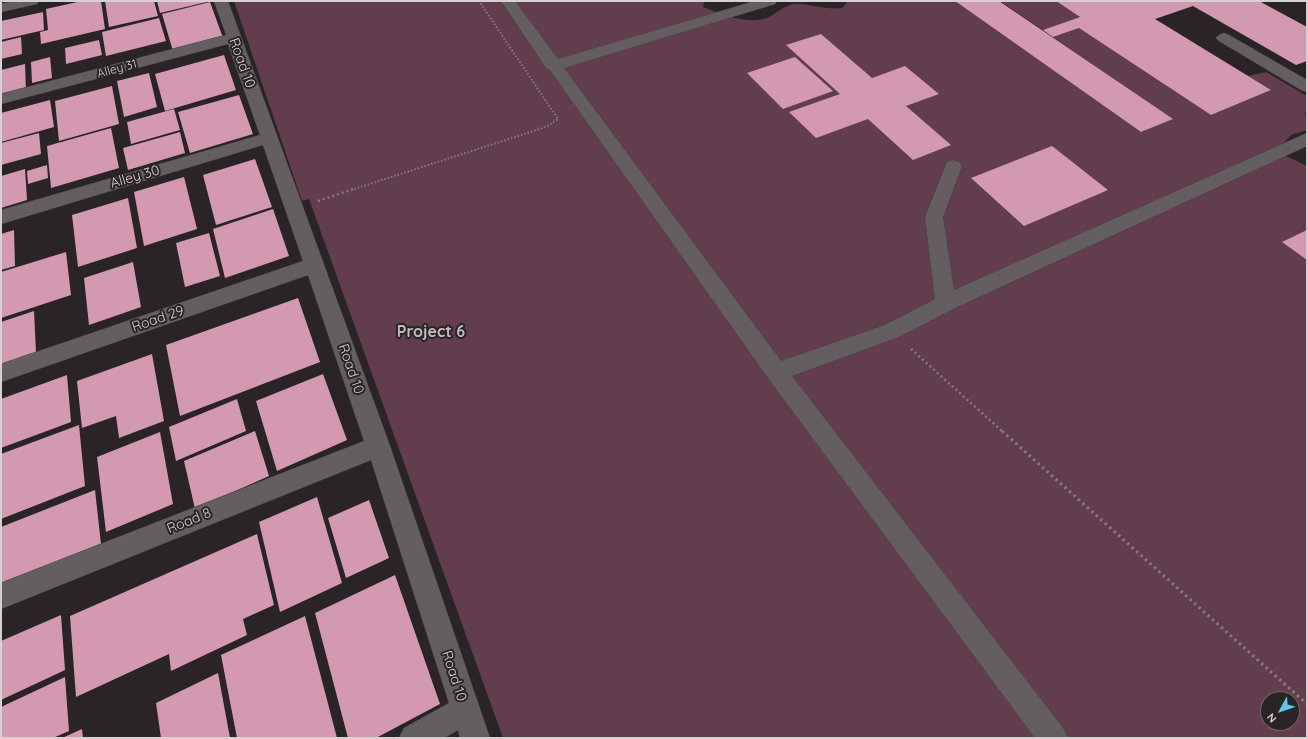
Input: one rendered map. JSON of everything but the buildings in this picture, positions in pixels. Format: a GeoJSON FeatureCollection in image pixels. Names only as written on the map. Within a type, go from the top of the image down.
{"type":"FeatureCollection","features":[{"type":"Feature","properties":{"kind":"street"},"geometry":{"type":"LineString","coordinates":[[1,8],[32,1]]}},
{"type":"Feature","properties":{"kind":"street","name":"Road 10"},"geometry":{"type":"LineString","coordinates":[[221,1],[378,446],[476,738]]}},
{"type":"Feature","properties":{"kind":"street"},"geometry":{"type":"LineString","coordinates":[[508,1],[553,66],[776,372],[1053,738]]}},
{"type":"Feature","properties":{"kind":"street"},"geometry":{"type":"LineString","coordinates":[[553,66],[770,1]]}},
{"type":"Feature","properties":{"kind":"street","name":"Alley 31"},"geometry":{"type":"LineString","coordinates":[[1,99],[233,38]]}},
{"type":"Feature","properties":{"kind":"street"},"geometry":{"type":"LineString","coordinates":[[1224,38],[1307,87]]}},
{"type":"Feature","properties":{"kind":"street","name":"Alley 30"},"geometry":{"type":"LineString","coordinates":[[1,217],[269,138]]}},
{"type":"Feature","properties":{"kind":"street"},"geometry":{"type":"LineString","coordinates":[[776,372],[892,331],[946,303],[1307,139]]}},
{"type":"Feature","properties":{"kind":"street"},"geometry":{"type":"LineString","coordinates":[[946,303],[934,217],[953,166]]}},
{"type":"Feature","properties":{"kind":"street","name":"Road 29"},"geometry":{"type":"LineString","coordinates":[[1,373],[314,265]]}},
{"type":"Feature","properties":{"kind":"street","name":"Road 8"},"geometry":{"type":"LineString","coordinates":[[1,596],[378,446]]}},
{"type":"Feature","properties":{"kind":"street"},"geometry":{"type":"LineString","coordinates":[[414,738],[466,710]]}},
{"type":"Feature","properties":{"kind":"path"},"geometry":{"type":"LineString","coordinates":[[294,209],[546,127],[558,119],[479,1]]}},
{"type":"Feature","properties":{"kind":"path"},"geometry":{"type":"LineString","coordinates":[[892,331],[1307,704]]}},
{"type":"Feature","properties":{"kind":"shaded area"},"geometry":{"type":"Polygon","coordinates":[[[234,1],[704,1],[703,7],[718,13],[745,20],[753,20],[769,17],[793,4],[825,8],[842,8],[848,1],[955,1],[1141,132],[1172,119],[1053,37],[1079,28],[1211,115],[1271,90],[1248,76],[1266,72],[1307,96],[1307,112],[1305,112],[1307,130],[1291,135],[1283,144],[1286,156],[1307,165],[1307,738],[503,738],[309,199],[302,201],[234,1]]]}},
{"type":"Feature","properties":{"kind":"shaded area"},"geometry":{"type":"Polygon","coordinates":[[[1000,1],[1056,1],[1080,17],[1043,30],[1000,1]]]}},
{"type":"Feature","properties":{"kind":"district","name":"Project 6"},"geometry":{"type":"Point","coordinates":[431,332]}}]}
